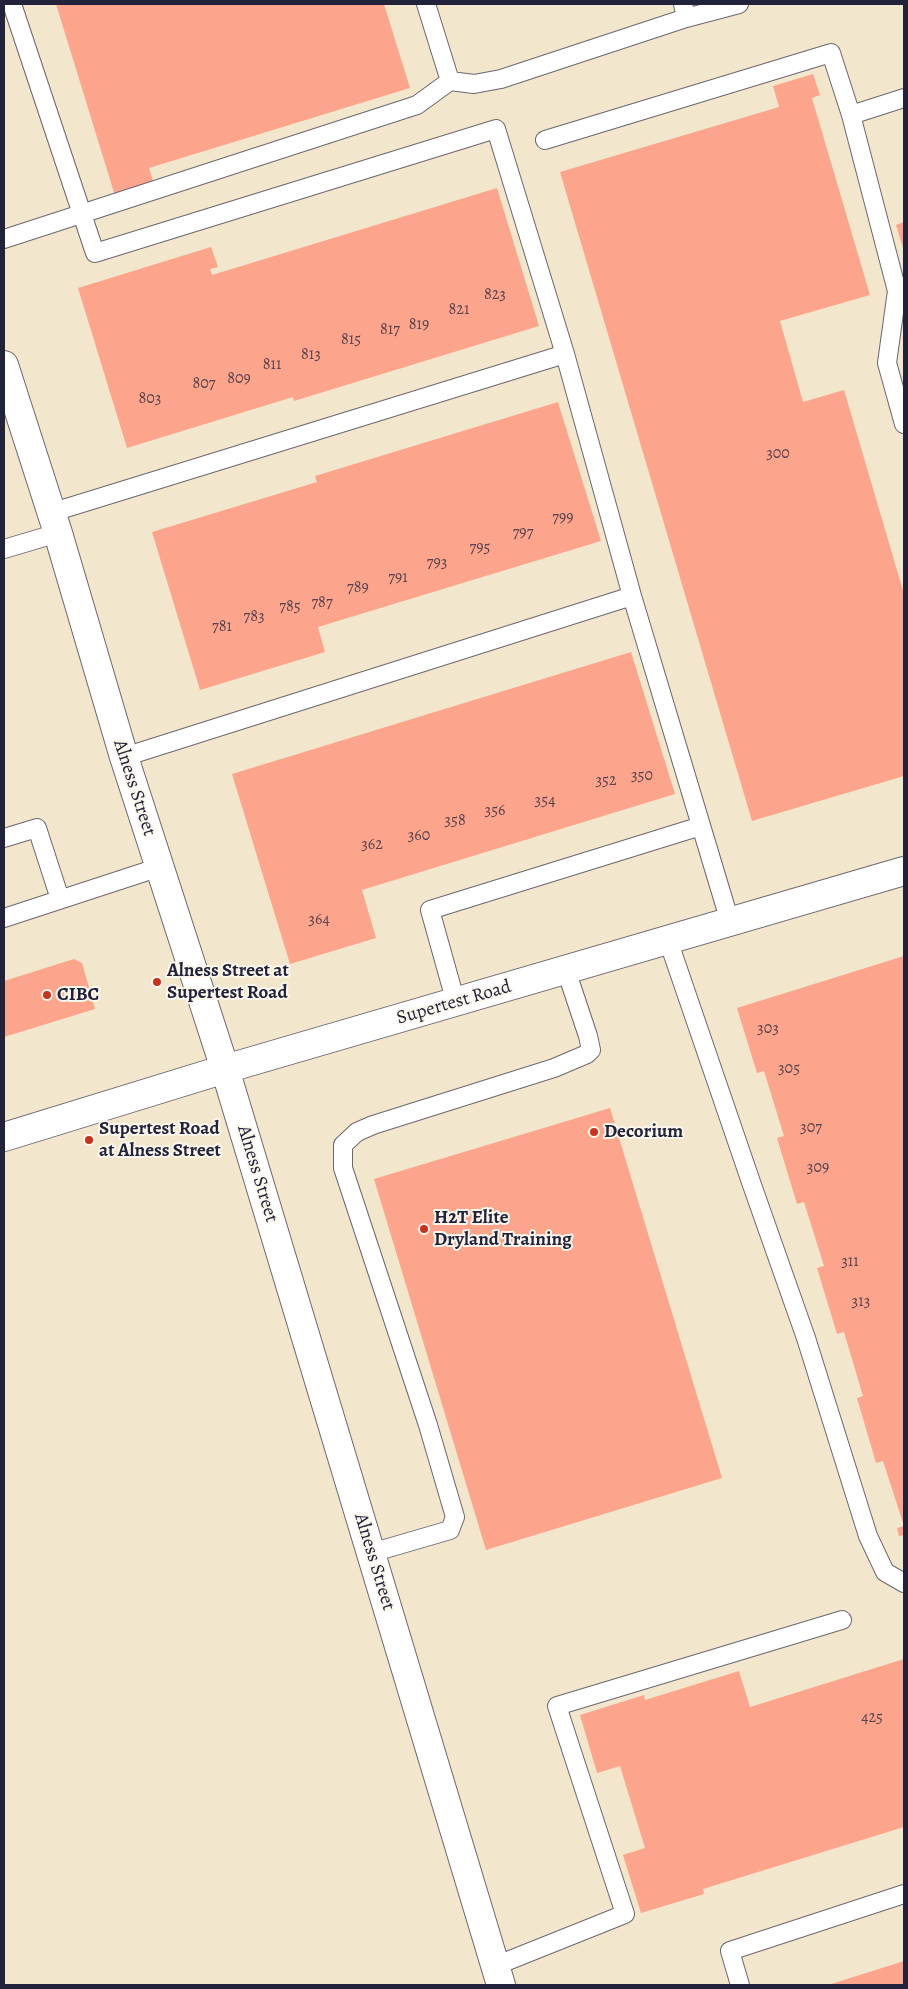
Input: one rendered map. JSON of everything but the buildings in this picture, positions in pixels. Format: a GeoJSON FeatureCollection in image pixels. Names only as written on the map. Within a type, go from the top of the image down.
{"type":"FeatureCollection","features":[{"type":"Feature","properties":{"kind":"street","name":"Alness Street"},"geometry":{"type":"LineString","coordinates":[[4,365],[54,523],[124,757],[226,1069],[498,1976]]}},
{"type":"Feature","properties":{"kind":"street","name":"Supertest Road"},"geometry":{"type":"LineString","coordinates":[[4,1137],[226,1069],[904,871]]}},
{"type":"Feature","properties":{"kind":"lane"},"geometry":{"type":"LineString","coordinates":[[12,4],[95,254],[496,129],[565,354],[632,596],[730,922]]}},
{"type":"Feature","properties":{"kind":"lane"},"geometry":{"type":"LineString","coordinates":[[426,4],[450,82]]}},
{"type":"Feature","properties":{"kind":"lane"},"geometry":{"type":"LineString","coordinates":[[4,239],[417,105],[450,82],[474,84],[501,80],[685,11],[739,4]]}},
{"type":"Feature","properties":{"kind":"lane"},"geometry":{"type":"LineString","coordinates":[[545,140],[831,53],[851,115],[896,291],[887,363],[904,424]]}},
{"type":"Feature","properties":{"kind":"lane"},"geometry":{"type":"LineString","coordinates":[[851,115],[904,98]]}},
{"type":"Feature","properties":{"kind":"lane"},"geometry":{"type":"LineString","coordinates":[[4,549],[54,523],[565,354]]}},
{"type":"Feature","properties":{"kind":"lane"},"geometry":{"type":"LineString","coordinates":[[124,757],[632,596]]}},
{"type":"Feature","properties":{"kind":"lane"},"geometry":{"type":"LineString","coordinates":[[456,1003],[430,910],[701,826]]}},
{"type":"Feature","properties":{"kind":"lane"},"geometry":{"type":"LineString","coordinates":[[4,838],[37,828],[60,900]]}},
{"type":"Feature","properties":{"kind":"lane"},"geometry":{"type":"LineString","coordinates":[[4,918],[160,867]]}},
{"type":"Feature","properties":{"kind":"lane"},"geometry":{"type":"LineString","coordinates":[[668,940],[806,1338],[868,1536],[885,1572],[904,1583]]}},
{"type":"Feature","properties":{"kind":"lane"},"geometry":{"type":"LineString","coordinates":[[371,1553],[450,1530],[455,1517],[428,1424],[343,1168],[343,1145],[357,1132],[373,1125],[554,1068],[587,1054],[591,1050],[588,1036],[566,970]]}},
{"type":"Feature","properties":{"kind":"lane"},"geometry":{"type":"LineString","coordinates":[[498,1976],[625,1914],[557,1706],[842,1620]]}},
{"type":"Feature","properties":{"kind":"lane"},"geometry":{"type":"LineString","coordinates":[[740,1985],[730,1950],[904,1894]]}},
{"type":"Feature","properties":{"kind":"place","name":"Alness Street at Supertest Road"},"geometry":{"type":"Point","coordinates":[157,982]}},
{"type":"Feature","properties":{"kind":"place","name":"CIBC"},"geometry":{"type":"Point","coordinates":[47,995]}},
{"type":"Feature","properties":{"kind":"place","name":"Decorium"},"geometry":{"type":"Point","coordinates":[594,1132]}},
{"type":"Feature","properties":{"kind":"place","name":"Supertest Road at Alness Street"},"geometry":{"type":"Point","coordinates":[89,1140]}},
{"type":"Feature","properties":{"kind":"place","name":"H2T Elite Dryland Training"},"geometry":{"type":"Point","coordinates":[424,1229]}}]}
